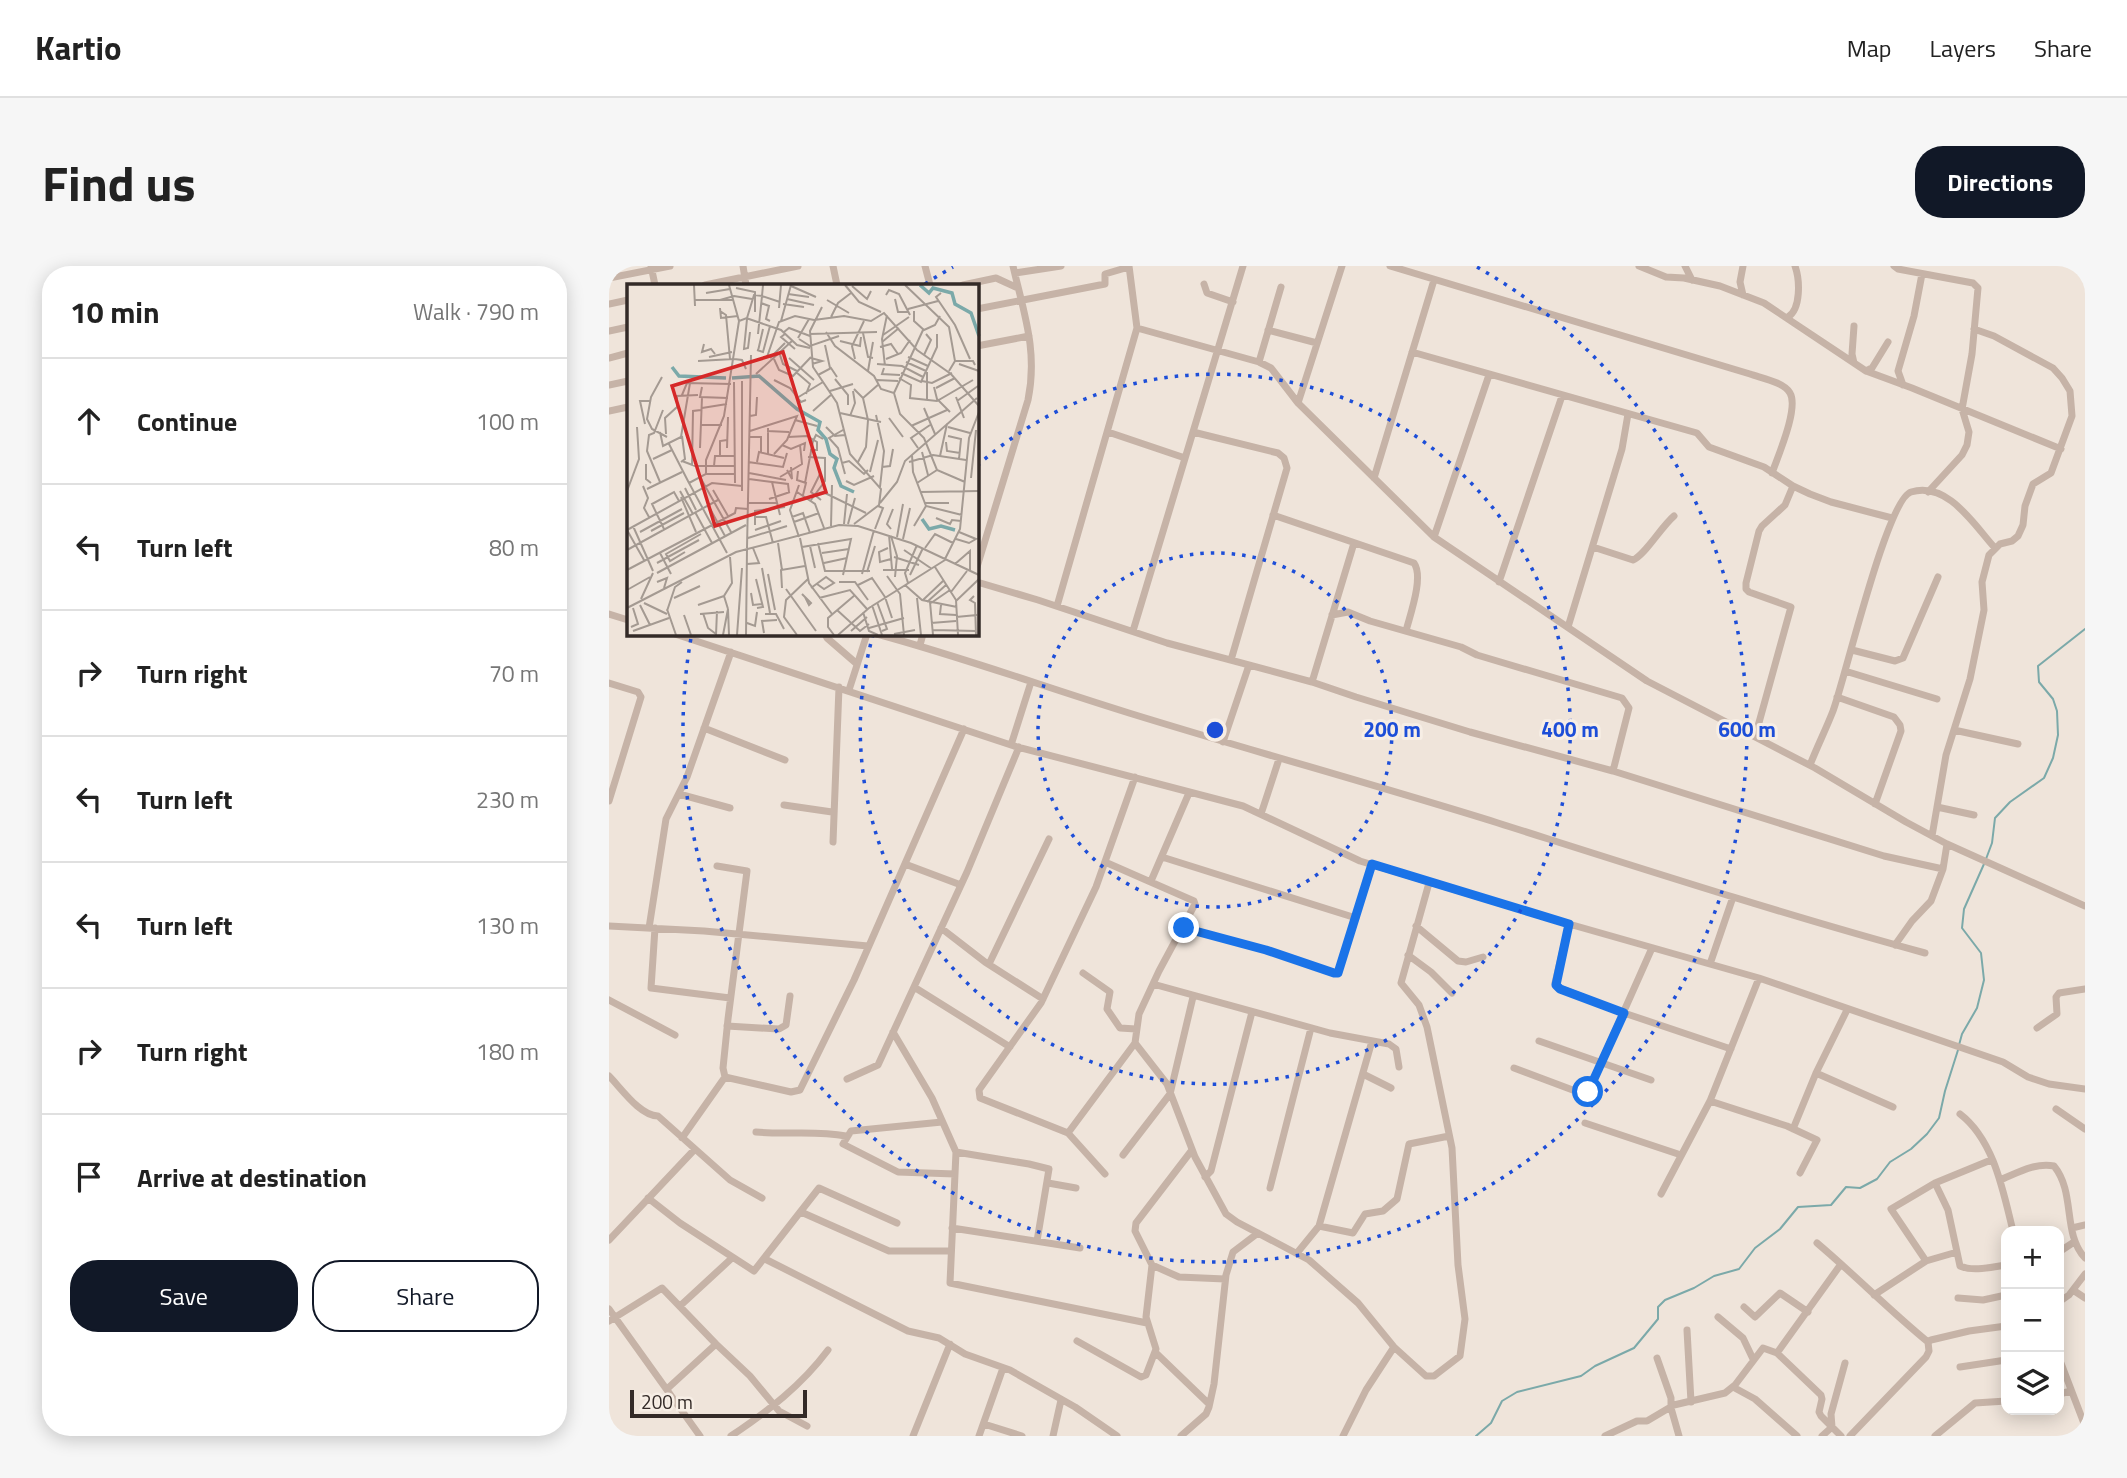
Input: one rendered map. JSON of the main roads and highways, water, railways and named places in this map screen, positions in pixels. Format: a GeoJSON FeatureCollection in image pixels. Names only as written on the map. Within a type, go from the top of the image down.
{"type":"FeatureCollection","features":[{"type":"Feature","properties":{"kind":"waterway"},"geometry":{"type":"LineString","coordinates":[[1986,859],[1992,843],[1995,818],[2010,802],[2044,778],[2053,758],[2058,735],[2057,711],[2053,699],[2039,682],[2038,666],[2085,629]]}},
{"type":"Feature","properties":{"kind":"waterway"},"geometry":{"type":"LineString","coordinates":[[1959,1045],[1962,1034],[1977,1008],[1984,980],[1981,953],[1962,928],[1964,909],[1984,864]]}},
{"type":"Feature","properties":{"kind":"waterway"},"geometry":{"type":"LineString","coordinates":[[1476,1436],[1491,1423],[1502,1401],[1517,1392],[1581,1376],[1595,1366],[1634,1348],[1658,1319],[1658,1307],[1665,1300],[1714,1276],[1739,1269],[1755,1248],[1780,1229],[1798,1207],[1831,1205],[1846,1187],[1860,1188],[1877,1179],[1890,1162],[1911,1149],[1939,1118],[1958,1050]]}}]}
